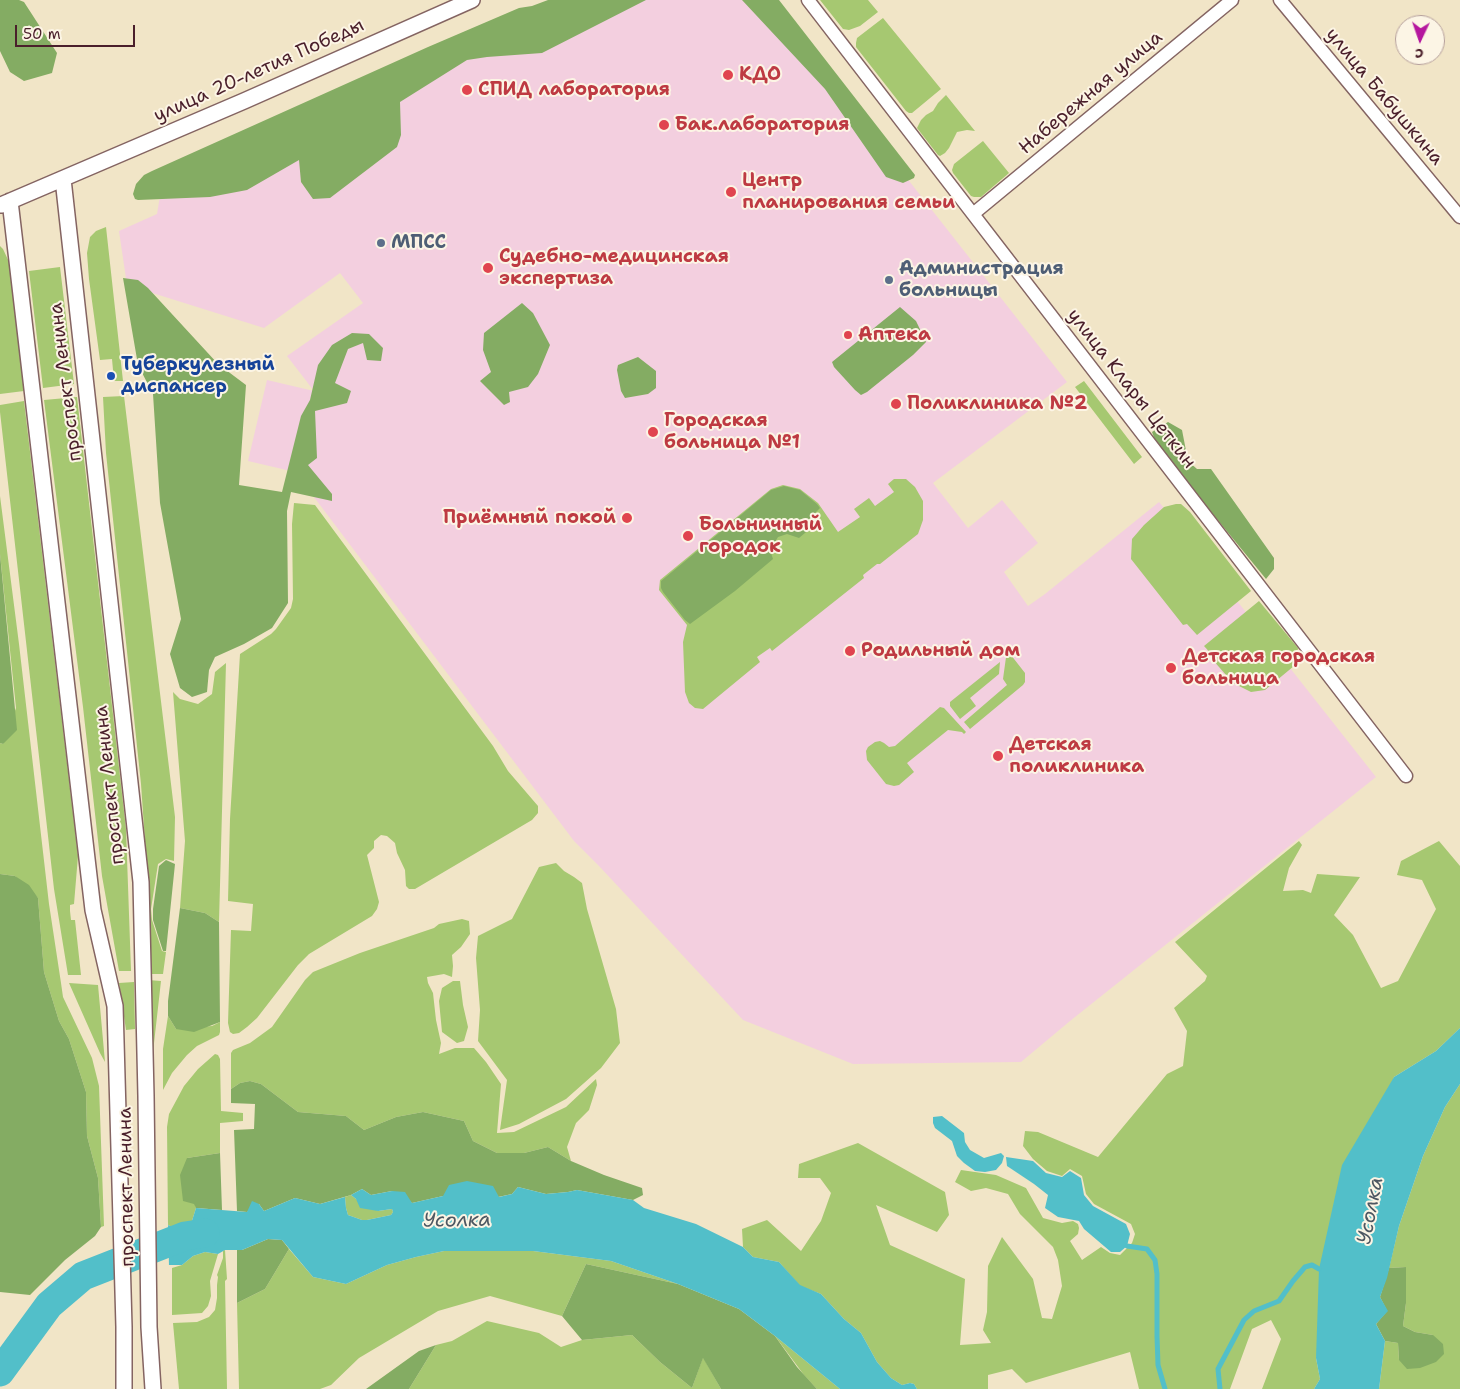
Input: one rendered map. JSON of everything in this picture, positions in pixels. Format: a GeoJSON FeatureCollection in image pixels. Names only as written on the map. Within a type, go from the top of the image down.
{"type":"FeatureCollection","features":[{"type":"Feature","properties":{"kind":"street","name":"улица 20-летия Победы"},"geometry":{"type":"LineString","coordinates":[[5,203],[244,101],[472,0]]}},
{"type":"Feature","properties":{"kind":"street","name":"улица Клары Цеткин"},"geometry":{"type":"LineString","coordinates":[[808,0],[1406,776]]}},
{"type":"Feature","properties":{"kind":"street","name":"Набережная улица"},"geometry":{"type":"LineString","coordinates":[[973,214],[1232,0]]}},
{"type":"Feature","properties":{"kind":"street","name":"улица Бабушкина"},"geometry":{"type":"LineString","coordinates":[[1280,0],[1460,217]]}},
{"type":"Feature","properties":{"kind":"street","name":"проспект Ленина"},"geometry":{"type":"LineString","coordinates":[[63,179],[141,882],[149,1327],[153,1389]]}},
{"type":"Feature","properties":{"kind":"street","name":"проспект Ленина"},"geometry":{"type":"LineString","coordinates":[[5,203],[93,910],[115,1006],[124,1389]]}},
{"type":"Feature","properties":{"kind":"shaded area","name":"Больничный городок"},"geometry":{"type":"Polygon","coordinates":[[[594,0],[767,0],[1067,382],[933,483],[968,528],[1002,500],[1038,543],[1004,572],[1028,606],[1159,502],[1376,777],[1021,1062],[853,1064],[743,1020],[574,841],[295,472],[248,461],[267,380],[314,391],[287,356],[363,303],[340,273],[264,328],[127,285],[119,231],[157,214],[160,196],[594,0]]]}},
{"type":"Feature","properties":{"kind":"green space"},"geometry":{"type":"Polygon","coordinates":[[[0,0],[19,0],[24,2],[57,53],[52,73],[24,81],[10,72],[0,51],[0,0]]]}},
{"type":"Feature","properties":{"kind":"green space"},"geometry":{"type":"Polygon","coordinates":[[[548,0],[646,0],[542,53],[467,60],[400,102],[401,135],[397,147],[330,198],[313,199],[301,182],[299,160],[247,190],[210,197],[135,199],[133,194],[136,184],[144,175],[152,171],[428,47],[519,8],[532,6],[548,0]]]}},
{"type":"Feature","properties":{"kind":"green space"},"geometry":{"type":"Polygon","coordinates":[[[742,0],[779,0],[915,175],[914,178],[903,183],[886,177],[825,89],[742,0]]]}},
{"type":"Feature","properties":{"kind":"green space"},"geometry":{"type":"Polygon","coordinates":[[[820,0],[868,0],[878,12],[860,26],[849,30],[843,29],[820,0]]]}},
{"type":"Feature","properties":{"kind":"green space"},"geometry":{"type":"Polygon","coordinates":[[[883,18],[941,89],[912,113],[906,111],[856,47],[857,38],[883,18]]]}},
{"type":"Feature","properties":{"kind":"green space"},"geometry":{"type":"Polygon","coordinates":[[[946,95],[975,131],[957,132],[949,148],[940,156],[917,128],[921,120],[933,111],[946,95]]]}},
{"type":"Feature","properties":{"kind":"green space"},"geometry":{"type":"Polygon","coordinates":[[[983,141],[1009,173],[981,197],[974,197],[971,196],[952,170],[954,164],[983,141]]]}},
{"type":"Feature","properties":{"kind":"green space"},"geometry":{"type":"Polygon","coordinates":[[[106,227],[123,381],[114,381],[112,359],[100,360],[89,279],[87,253],[90,237],[96,231],[106,227]]]}},
{"type":"Feature","properties":{"kind":"green space"},"geometry":{"type":"Polygon","coordinates":[[[0,246],[9,262],[24,391],[0,394],[0,246]]]}},
{"type":"Feature","properties":{"kind":"green space"},"geometry":{"type":"Polygon","coordinates":[[[60,267],[74,384],[43,388],[29,271],[60,267]]]}},
{"type":"Feature","properties":{"kind":"green space"},"geometry":{"type":"Polygon","coordinates":[[[123,278],[138,280],[148,288],[218,364],[246,385],[239,485],[282,492],[301,416],[310,400],[318,365],[332,345],[352,333],[369,334],[383,348],[381,361],[367,360],[363,343],[348,349],[335,383],[351,391],[347,403],[315,411],[317,458],[308,465],[332,494],[332,501],[291,492],[287,511],[288,603],[272,628],[244,644],[215,657],[209,670],[207,692],[192,697],[180,688],[170,654],[181,619],[160,503],[153,394],[138,365],[123,278]]]}},
{"type":"Feature","properties":{"kind":"green space"},"geometry":{"type":"Polygon","coordinates":[[[522,303],[533,313],[550,345],[538,374],[528,387],[509,392],[510,402],[504,405],[480,381],[491,372],[483,350],[484,333],[522,303]]]}},
{"type":"Feature","properties":{"kind":"green space"},"geometry":{"type":"Polygon","coordinates":[[[900,307],[916,321],[926,342],[913,355],[861,395],[834,367],[832,362],[900,307]]]}},
{"type":"Feature","properties":{"kind":"green space"},"geometry":{"type":"Polygon","coordinates":[[[638,357],[656,371],[656,388],[648,394],[625,398],[621,391],[617,370],[618,365],[638,357]]]}},
{"type":"Feature","properties":{"kind":"green space"},"geometry":{"type":"Polygon","coordinates":[[[1084,381],[1142,457],[1134,464],[1075,387],[1084,381]]]}},
{"type":"Feature","properties":{"kind":"green space"},"geometry":{"type":"Polygon","coordinates":[[[124,396],[175,817],[174,861],[166,859],[158,864],[151,909],[152,920],[162,951],[166,952],[163,974],[149,974],[147,870],[141,784],[106,453],[103,397],[124,396]]]}},
{"type":"Feature","properties":{"kind":"green space"},"geometry":{"type":"Polygon","coordinates":[[[77,397],[126,829],[131,971],[119,971],[102,876],[83,707],[44,400],[77,397]]]}},
{"type":"Feature","properties":{"kind":"green space"},"geometry":{"type":"Polygon","coordinates":[[[24,401],[78,856],[74,904],[70,905],[70,911],[71,920],[75,920],[81,975],[68,975],[54,889],[0,412],[0,405],[24,401]]]}},
{"type":"Feature","properties":{"kind":"green space"},"geometry":{"type":"Polygon","coordinates":[[[1168,422],[1182,430],[1188,461],[1197,469],[1211,469],[1274,558],[1274,569],[1266,579],[1189,485],[1155,440],[1152,432],[1168,422]]]}},
{"type":"Feature","properties":{"kind":"green space"},"geometry":{"type":"Polygon","coordinates":[[[894,479],[906,479],[915,487],[923,501],[923,520],[918,534],[863,575],[864,578],[772,651],[770,648],[757,657],[760,662],[703,709],[695,708],[689,703],[685,692],[683,642],[687,625],[659,590],[660,580],[771,489],[783,485],[800,489],[818,503],[838,532],[860,517],[854,509],[869,498],[875,506],[894,492],[888,484],[894,479]]]}},
{"type":"Feature","properties":{"kind":"green space"},"geometry":{"type":"Polygon","coordinates":[[[784,486],[800,490],[817,504],[820,508],[813,515],[818,522],[799,538],[787,534],[778,537],[772,547],[773,559],[735,591],[690,624],[663,592],[661,581],[771,490],[784,486]]]}},
{"type":"Feature","properties":{"kind":"green space"},"geometry":{"type":"Polygon","coordinates":[[[0,496],[49,904],[63,997],[92,1058],[99,1086],[104,1226],[101,1227],[98,1178],[87,1136],[86,1092],[69,1039],[59,1021],[44,972],[38,898],[15,876],[0,874],[0,743],[3,744],[16,708],[0,554],[0,496]]]}},
{"type":"Feature","properties":{"kind":"green space"},"geometry":{"type":"Polygon","coordinates":[[[294,503],[315,505],[493,746],[508,771],[538,806],[538,813],[532,820],[415,889],[409,889],[406,886],[405,870],[397,853],[395,843],[387,836],[381,835],[374,841],[374,848],[367,855],[379,902],[372,916],[309,954],[298,965],[257,1018],[239,1033],[233,1034],[230,1032],[228,1023],[231,930],[251,931],[253,904],[228,901],[230,819],[240,654],[271,634],[291,608],[293,599],[292,524],[294,503]]]}},
{"type":"Feature","properties":{"kind":"green space"},"geometry":{"type":"Polygon","coordinates":[[[1181,504],[1190,512],[1251,591],[1197,635],[1187,624],[1183,625],[1131,559],[1132,539],[1164,507],[1181,504]]]}},
{"type":"Feature","properties":{"kind":"green space"},"geometry":{"type":"Polygon","coordinates":[[[0,554],[17,730],[3,744],[0,743],[0,554]]]}},
{"type":"Feature","properties":{"kind":"green space"},"geometry":{"type":"Polygon","coordinates":[[[1259,601],[1298,648],[1294,666],[1265,690],[1251,692],[1233,683],[1212,659],[1214,657],[1204,646],[1259,601]]]}},
{"type":"Feature","properties":{"kind":"green space"},"geometry":{"type":"Polygon","coordinates":[[[1007,650],[1025,673],[1025,682],[970,729],[964,722],[1007,685],[1003,679],[1007,650]]]}},
{"type":"Feature","properties":{"kind":"green space"},"geometry":{"type":"Polygon","coordinates":[[[1000,662],[999,674],[970,698],[976,706],[960,719],[950,706],[950,702],[1000,662]]]}},
{"type":"Feature","properties":{"kind":"green space"},"geometry":{"type":"Polygon","coordinates":[[[226,663],[219,922],[205,913],[180,908],[185,841],[173,692],[180,699],[198,704],[212,694],[215,672],[226,663]]]}},
{"type":"Feature","properties":{"kind":"green space"},"geometry":{"type":"Polygon","coordinates":[[[940,707],[944,708],[966,732],[964,734],[948,730],[907,763],[914,772],[899,785],[886,784],[867,760],[866,751],[868,747],[880,741],[889,747],[895,746],[940,707]]]}},
{"type":"Feature","properties":{"kind":"green space"},"geometry":{"type":"Polygon","coordinates":[[[1299,841],[1302,845],[1289,868],[1283,891],[1303,890],[1311,893],[1317,874],[1360,877],[1334,915],[1353,935],[1381,988],[1398,981],[1436,909],[1422,880],[1397,875],[1401,861],[1439,841],[1460,866],[1460,1028],[1436,1051],[1394,1077],[1316,1358],[1320,1379],[1314,1389],[1262,1389],[1281,1339],[1271,1320],[1252,1329],[1230,1389],[1139,1389],[1130,1352],[1026,1383],[1012,1369],[988,1375],[988,1389],[917,1389],[914,1384],[902,1385],[891,1378],[877,1362],[861,1333],[844,1319],[821,1294],[800,1286],[779,1262],[753,1257],[743,1247],[742,1229],[767,1220],[801,1251],[821,1221],[831,1193],[820,1178],[798,1178],[799,1164],[858,1143],[945,1192],[949,1215],[937,1232],[876,1205],[890,1245],[965,1279],[960,1345],[991,1343],[983,1330],[987,1312],[988,1266],[1002,1237],[1033,1279],[1042,1318],[1052,1319],[1062,1286],[1058,1260],[1053,1247],[1020,1214],[1008,1194],[986,1188],[971,1191],[955,1182],[961,1170],[996,1175],[1026,1188],[1043,1218],[1062,1223],[1073,1221],[1078,1224],[1078,1234],[1070,1241],[1082,1260],[1101,1247],[1110,1253],[1120,1255],[1132,1243],[1135,1234],[1131,1224],[1094,1204],[1086,1194],[1082,1176],[1070,1169],[1062,1176],[1047,1171],[1033,1159],[1023,1146],[1025,1131],[1038,1132],[1098,1157],[1167,1074],[1183,1066],[1187,1031],[1174,1008],[1205,981],[1207,976],[1175,942],[1299,841]]]}},
{"type":"Feature","properties":{"kind":"green space"},"geometry":{"type":"Polygon","coordinates":[[[166,860],[175,864],[166,951],[163,951],[153,920],[153,909],[159,866],[166,860]]]}},
{"type":"Feature","properties":{"kind":"green space"},"geometry":{"type":"Polygon","coordinates":[[[556,863],[582,883],[587,909],[616,1009],[620,1043],[601,1068],[566,1099],[519,1124],[500,1130],[507,1080],[478,1041],[480,1010],[476,958],[478,936],[512,919],[539,867],[556,863]]]}},
{"type":"Feature","properties":{"kind":"green space"},"geometry":{"type":"Polygon","coordinates":[[[0,874],[15,876],[29,885],[38,898],[44,972],[59,1021],[69,1039],[86,1092],[87,1136],[98,1178],[101,1227],[95,1236],[65,1260],[30,1295],[0,1292],[0,874]]]}},
{"type":"Feature","properties":{"kind":"green space"},"geometry":{"type":"Polygon","coordinates":[[[180,908],[205,913],[219,922],[220,1022],[194,1032],[176,1029],[168,1016],[168,1001],[180,908]]]}},
{"type":"Feature","properties":{"kind":"green space"},"geometry":{"type":"Polygon","coordinates":[[[462,919],[469,921],[470,934],[461,947],[452,955],[452,977],[444,974],[427,977],[433,993],[441,1043],[439,1054],[455,1048],[474,1048],[486,1062],[501,1084],[497,1133],[514,1132],[566,1107],[596,1079],[597,1085],[589,1110],[576,1123],[567,1147],[571,1161],[548,1147],[524,1153],[497,1153],[473,1141],[464,1121],[423,1112],[396,1117],[364,1130],[346,1116],[298,1112],[261,1084],[250,1081],[240,1083],[231,1089],[231,1053],[233,1050],[250,1043],[272,1027],[305,980],[313,972],[360,953],[434,928],[439,924],[462,919]]]}},
{"type":"Feature","properties":{"kind":"green space"},"geometry":{"type":"Polygon","coordinates":[[[148,980],[161,981],[152,1061],[148,980]]]}},
{"type":"Feature","properties":{"kind":"green space"},"geometry":{"type":"Polygon","coordinates":[[[453,981],[460,981],[468,1027],[464,1041],[457,1043],[442,1032],[439,1001],[442,988],[453,981]]]}},
{"type":"Feature","properties":{"kind":"green space"},"geometry":{"type":"Polygon","coordinates":[[[134,982],[135,1029],[126,1030],[119,983],[134,982]]]}},
{"type":"Feature","properties":{"kind":"green space"},"geometry":{"type":"Polygon","coordinates":[[[69,983],[98,985],[105,1062],[100,1053],[69,983]]]}},
{"type":"Feature","properties":{"kind":"green space"},"geometry":{"type":"Polygon","coordinates":[[[168,1016],[176,1029],[212,1026],[220,1022],[220,1032],[219,1035],[197,1046],[187,1055],[172,1073],[163,1090],[163,1049],[168,1016]]]}},
{"type":"Feature","properties":{"kind":"green space"},"geometry":{"type":"Polygon","coordinates":[[[215,1054],[220,1059],[221,1111],[243,1113],[243,1121],[220,1123],[220,1153],[187,1158],[196,1208],[190,1227],[177,1229],[168,1225],[167,1127],[169,1114],[184,1086],[198,1069],[215,1054]]]}},
{"type":"Feature","properties":{"kind":"green space"},"geometry":{"type":"Polygon","coordinates":[[[250,1081],[261,1084],[298,1112],[346,1116],[364,1130],[396,1117],[423,1112],[464,1121],[473,1141],[497,1153],[524,1153],[548,1147],[571,1161],[642,1188],[643,1195],[633,1200],[577,1190],[546,1194],[518,1187],[512,1194],[498,1197],[443,1196],[412,1203],[392,1191],[371,1195],[362,1189],[351,1195],[320,1204],[295,1198],[264,1211],[259,1204],[247,1212],[237,1211],[234,1130],[254,1129],[255,1104],[231,1103],[231,1089],[240,1083],[250,1081]]]}},
{"type":"Feature","properties":{"kind":"green space"},"geometry":{"type":"Polygon","coordinates":[[[1460,1084],[1460,1389],[1379,1389],[1385,1341],[1398,1343],[1399,1360],[1433,1335],[1415,1332],[1403,1326],[1406,1303],[1406,1267],[1389,1268],[1399,1226],[1423,1156],[1445,1107],[1460,1084]]]}},
{"type":"Feature","properties":{"kind":"green space"},"geometry":{"type":"Polygon","coordinates":[[[220,1153],[222,1210],[196,1208],[194,1204],[183,1201],[180,1175],[187,1158],[220,1153]]]}},
{"type":"Feature","properties":{"kind":"green space"},"geometry":{"type":"Polygon","coordinates":[[[351,1195],[378,1211],[392,1209],[393,1212],[391,1215],[367,1220],[348,1215],[345,1197],[351,1195]]]}},
{"type":"Feature","properties":{"kind":"green space"},"geometry":{"type":"Polygon","coordinates":[[[268,1239],[282,1240],[289,1249],[265,1289],[237,1303],[237,1250],[242,1250],[268,1239]]]}},
{"type":"Feature","properties":{"kind":"green space"},"geometry":{"type":"Polygon","coordinates":[[[289,1249],[313,1277],[346,1284],[387,1265],[444,1251],[533,1251],[611,1261],[678,1284],[586,1264],[562,1316],[490,1296],[438,1311],[359,1358],[331,1385],[320,1389],[239,1389],[237,1303],[265,1289],[289,1249]]]}},
{"type":"Feature","properties":{"kind":"green space"},"geometry":{"type":"Polygon","coordinates":[[[225,1250],[227,1279],[225,1281],[227,1389],[179,1389],[173,1323],[197,1322],[209,1317],[215,1310],[217,1275],[223,1258],[223,1251],[225,1250]]]}},
{"type":"Feature","properties":{"kind":"green space"},"geometry":{"type":"Polygon","coordinates":[[[205,1252],[218,1254],[210,1281],[211,1296],[208,1306],[202,1313],[172,1315],[172,1268],[182,1265],[193,1256],[205,1252]]]}},
{"type":"Feature","properties":{"kind":"green space"},"geometry":{"type":"Polygon","coordinates":[[[586,1264],[678,1284],[739,1309],[775,1336],[797,1367],[817,1389],[721,1389],[703,1358],[692,1388],[660,1362],[632,1335],[582,1340],[562,1316],[586,1264]]]}},
{"type":"Feature","properties":{"kind":"green space"},"geometry":{"type":"Polygon","coordinates":[[[1406,1267],[1406,1303],[1403,1326],[1415,1332],[1433,1335],[1443,1344],[1444,1354],[1436,1362],[1420,1368],[1407,1369],[1399,1360],[1398,1343],[1385,1341],[1376,1324],[1387,1311],[1380,1297],[1389,1268],[1406,1267]]]}},
{"type":"Feature","properties":{"kind":"green space"},"geometry":{"type":"Polygon","coordinates":[[[487,1321],[539,1333],[561,1347],[582,1340],[632,1335],[660,1362],[692,1388],[703,1357],[721,1389],[409,1389],[436,1345],[452,1341],[487,1321]]]}},
{"type":"Feature","properties":{"kind":"green space"},"geometry":{"type":"Polygon","coordinates":[[[775,1336],[840,1389],[817,1389],[775,1336]]]}},
{"type":"Feature","properties":{"kind":"green space"},"geometry":{"type":"Polygon","coordinates":[[[436,1345],[409,1389],[366,1389],[419,1351],[436,1345]]]}},
{"type":"Feature","properties":{"kind":"water"},"geometry":{"type":"Polygon","coordinates":[[[1460,1028],[1460,1084],[1445,1107],[1423,1156],[1399,1226],[1387,1278],[1380,1297],[1388,1311],[1376,1324],[1385,1341],[1379,1389],[1314,1389],[1320,1379],[1316,1358],[1319,1269],[1342,1165],[1394,1077],[1436,1051],[1460,1028]]]}},
{"type":"Feature","properties":{"kind":"water"},"geometry":{"type":"Polygon","coordinates":[[[942,1116],[964,1133],[965,1142],[970,1150],[984,1158],[1001,1153],[1004,1156],[1002,1163],[996,1170],[975,1171],[957,1156],[952,1141],[935,1128],[933,1123],[933,1117],[942,1116]]]}},
{"type":"Feature","properties":{"kind":"water"},"geometry":{"type":"Polygon","coordinates":[[[1006,1157],[1033,1161],[1046,1173],[1062,1177],[1070,1171],[1081,1178],[1084,1195],[1093,1206],[1126,1224],[1130,1234],[1127,1246],[1120,1252],[1111,1252],[1084,1229],[1079,1221],[1058,1217],[1045,1208],[1048,1195],[1007,1166],[1006,1157]]]}},
{"type":"Feature","properties":{"kind":"water"},"geometry":{"type":"Polygon","coordinates":[[[467,1181],[493,1186],[499,1197],[512,1194],[518,1187],[546,1194],[577,1190],[633,1200],[644,1208],[696,1224],[743,1247],[753,1257],[779,1262],[800,1285],[821,1294],[844,1319],[861,1333],[877,1362],[891,1378],[902,1385],[914,1384],[917,1389],[840,1389],[739,1309],[678,1284],[611,1261],[533,1251],[444,1251],[387,1265],[346,1284],[313,1277],[282,1240],[268,1239],[242,1250],[225,1250],[218,1254],[205,1252],[193,1256],[182,1265],[166,1265],[168,1225],[177,1229],[190,1227],[196,1208],[247,1212],[252,1201],[259,1204],[264,1211],[295,1198],[320,1204],[345,1197],[348,1215],[367,1220],[391,1215],[393,1212],[392,1209],[378,1211],[360,1208],[356,1199],[351,1195],[362,1189],[371,1195],[392,1191],[405,1192],[412,1203],[443,1196],[449,1185],[467,1181]]]}},
{"type":"Feature","properties":{"kind":"pier"},"geometry":{"type":"Polygon","coordinates":[[[168,1222],[169,1267],[166,1267],[164,1265],[166,1224],[168,1222]]]}},
{"type":"Feature","properties":{"kind":"waterway","name":"Усолка"},"geometry":{"type":"LineString","coordinates":[[0,1372],[49,1305],[83,1276],[185,1236],[205,1233]]}},
{"type":"Feature","properties":{"kind":"waterway"},"geometry":{"type":"LineString","coordinates":[[1127,1246],[1147,1249],[1155,1260],[1157,1274],[1158,1365],[1165,1389]]}},
{"type":"Feature","properties":{"kind":"waterway"},"geometry":{"type":"LineString","coordinates":[[1220,1389],[1218,1369],[1244,1320],[1254,1311],[1279,1301],[1305,1267],[1312,1265],[1319,1269]]}},
{"type":"Feature","properties":{"kind":"place","name":"КДО"},"geometry":{"type":"Point","coordinates":[728,75]}},
{"type":"Feature","properties":{"kind":"place","name":"СПИД лаборатория"},"geometry":{"type":"Point","coordinates":[467,90]}},
{"type":"Feature","properties":{"kind":"place","name":"Бак.лаборатория"},"geometry":{"type":"Point","coordinates":[664,125]}},
{"type":"Feature","properties":{"kind":"place","name":"Центр планирования семьи"},"geometry":{"type":"Point","coordinates":[731,192]}},
{"type":"Feature","properties":{"kind":"place","name":"МПСС"},"geometry":{"type":"Point","coordinates":[381,243]}},
{"type":"Feature","properties":{"kind":"place","name":"Судебно-медицинская экспертиза"},"geometry":{"type":"Point","coordinates":[488,268]}},
{"type":"Feature","properties":{"kind":"place","name":"Администрация больницы"},"geometry":{"type":"Point","coordinates":[889,280]}},
{"type":"Feature","properties":{"kind":"place","name":"Аптека"},"geometry":{"type":"Point","coordinates":[848,335]}},
{"type":"Feature","properties":{"kind":"place","name":"Туберкулезный диспансер"},"geometry":{"type":"Point","coordinates":[111,376]}},
{"type":"Feature","properties":{"kind":"place","name":"Поликлиника №2"},"geometry":{"type":"Point","coordinates":[896,404]}},
{"type":"Feature","properties":{"kind":"place","name":"Городская больница №1"},"geometry":{"type":"Point","coordinates":[653,432]}},
{"type":"Feature","properties":{"kind":"place","name":"Приёмный покой"},"geometry":{"type":"Point","coordinates":[627,518]}},
{"type":"Feature","properties":{"kind":"place","name":"Больничный городок"},"geometry":{"type":"Point","coordinates":[688,536]}},
{"type":"Feature","properties":{"kind":"place","name":"Родильный дом"},"geometry":{"type":"Point","coordinates":[850,651]}},
{"type":"Feature","properties":{"kind":"place","name":"Детская городская больница"},"geometry":{"type":"Point","coordinates":[1171,668]}},
{"type":"Feature","properties":{"kind":"place","name":"Детская поликлиника"},"geometry":{"type":"Point","coordinates":[998,756]}}]}
